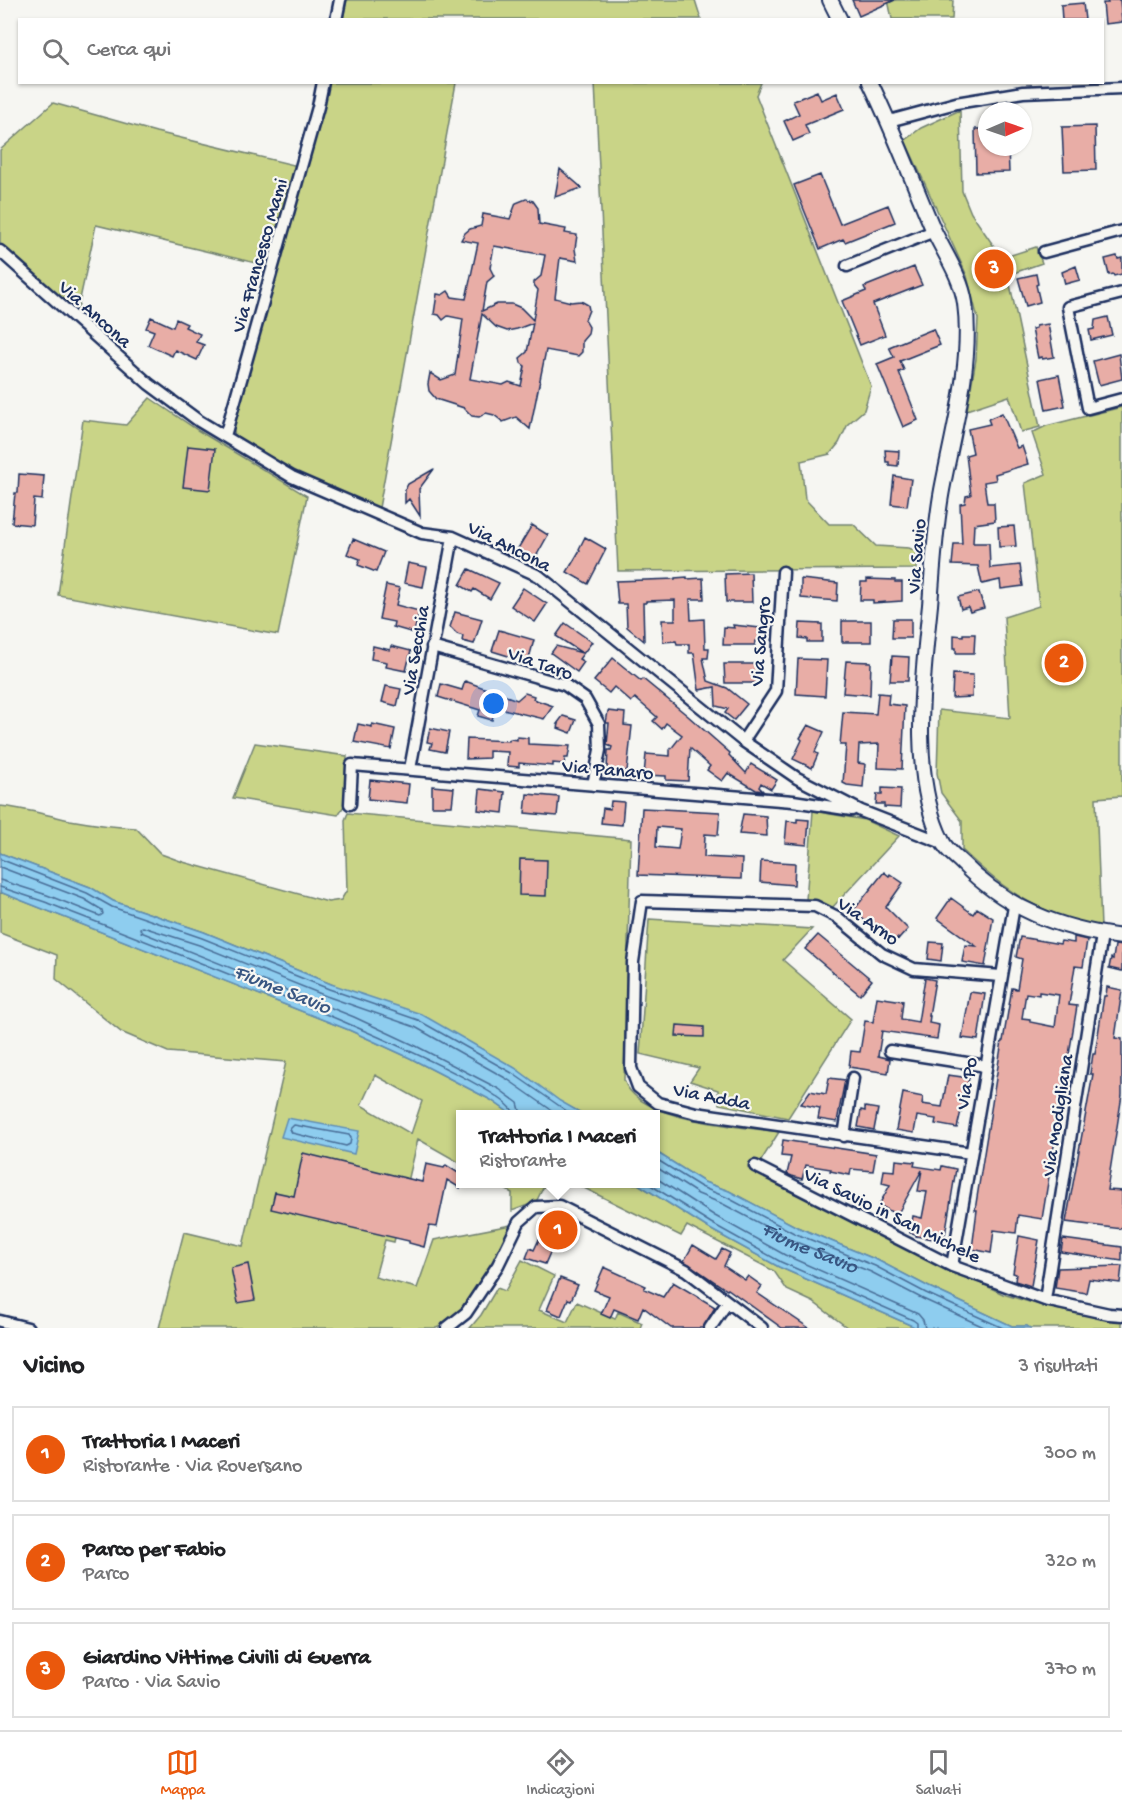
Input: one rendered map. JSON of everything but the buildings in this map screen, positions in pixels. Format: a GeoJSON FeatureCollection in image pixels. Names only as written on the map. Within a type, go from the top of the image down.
{"type":"FeatureCollection","features":[{"type":"Feature","properties":{"kind":"street"},"geometry":{"type":"LineString","coordinates":[[336,18],[340,0]]}},
{"type":"Feature","properties":{"kind":"street"},"geometry":{"type":"LineString","coordinates":[[830,0],[839,18]]}},
{"type":"Feature","properties":{"kind":"street","name":"Via Francesco Mami"},"geometry":{"type":"LineString","coordinates":[[225,436],[315,119],[323,84]]}},
{"type":"Feature","properties":{"kind":"street","name":"Via Savio"},"geometry":{"type":"LineString","coordinates":[[871,84],[889,121],[934,231],[960,284],[965,303],[966,360],[938,509],[921,707],[922,757],[929,805],[943,843],[978,879],[1014,906],[1059,923],[1122,937]]}},
{"type":"Feature","properties":{"kind":"street"},"geometry":{"type":"LineString","coordinates":[[889,121],[956,103],[1023,92],[1122,88]]}},
{"type":"Feature","properties":{"kind":"street"},"geometry":{"type":"LineString","coordinates":[[847,266],[934,231]]}},
{"type":"Feature","properties":{"kind":"street"},"geometry":{"type":"LineString","coordinates":[[1044,252],[1122,231]]}},
{"type":"Feature","properties":{"kind":"street","name":"Via Ancona"},"geometry":{"type":"LineString","coordinates":[[0,251],[149,384],[198,421],[292,477],[423,533],[453,537],[539,576],[743,741],[797,778],[861,811],[943,843]]}},
{"type":"Feature","properties":{"kind":"street"},"geometry":{"type":"LineString","coordinates":[[1122,293],[1068,307],[1088,408],[1122,399]]}},
{"type":"Feature","properties":{"kind":"street","name":"Via Secchia"},"geometry":{"type":"LineString","coordinates":[[410,769],[453,537]]}},
{"type":"Feature","properties":{"kind":"street","name":"Via Sangro"},"geometry":{"type":"LineString","coordinates":[[743,741],[776,691],[783,572]]}},
{"type":"Feature","properties":{"kind":"street","name":"Via Taro"},"geometry":{"type":"LineString","coordinates":[[432,647],[564,685],[585,699],[599,724],[600,750],[593,785]]}},
{"type":"Feature","properties":{"kind":"street","name":"Via Panaro"},"geometry":{"type":"LineString","coordinates":[[350,804],[352,765],[793,801],[861,811]]}},
{"type":"Feature","properties":{"kind":"street","name":"Via Arno"},"geometry":{"type":"LineString","coordinates":[[642,901],[815,906],[837,918],[882,954],[914,969],[1001,976]]}},
{"type":"Feature","properties":{"kind":"street","name":"Via Adda"},"geometry":{"type":"LineString","coordinates":[[642,901],[633,962],[631,1068],[638,1087],[658,1103],[696,1113],[970,1154]]}},
{"type":"Feature","properties":{"kind":"street","name":"Via Po"},"geometry":{"type":"LineString","coordinates":[[952,1266],[1014,906]]}},
{"type":"Feature","properties":{"kind":"street","name":"Via Modigliana"},"geometry":{"type":"LineString","coordinates":[[1046,1300],[1102,934]]}},
{"type":"Feature","properties":{"kind":"street"},"geometry":{"type":"LineString","coordinates":[[890,1051],[986,1066]]}},
{"type":"Feature","properties":{"kind":"street"},"geometry":{"type":"LineString","coordinates":[[844,1136],[853,1078]]}},
{"type":"Feature","properties":{"kind":"street","name":"Via Savio in San Michele"},"geometry":{"type":"LineString","coordinates":[[755,1166],[952,1266],[1046,1300],[1122,1315]]}},
{"type":"Feature","properties":{"kind":"street"},"geometry":{"type":"LineString","coordinates":[[447,1328],[466,1313],[498,1265],[519,1222],[536,1207],[559,1206],[686,1270],[762,1328]]}},
{"type":"Feature","properties":{"kind":"street"},"geometry":{"type":"LineString","coordinates":[[710,1328],[727,1303]]}},
{"type":"Feature","properties":{"kind":"street"},"geometry":{"type":"LineString","coordinates":[[0,1321],[28,1328]]}},
{"type":"Feature","properties":{"kind":"green space"},"geometry":{"type":"Polygon","coordinates":[[[347,0],[695,0],[701,18],[343,18],[347,0]]]}},
{"type":"Feature","properties":{"kind":"green space"},"geometry":{"type":"Polygon","coordinates":[[[888,0],[953,0],[952,18],[892,18],[888,0]]]}},
{"type":"Feature","properties":{"kind":"green space"},"geometry":{"type":"Polygon","coordinates":[[[328,84],[456,84],[379,508],[323,486],[235,438],[233,420],[311,155],[328,84]]]}},
{"type":"Feature","properties":{"kind":"green space"},"geometry":{"type":"Polygon","coordinates":[[[595,84],[761,84],[756,95],[871,386],[864,410],[848,424],[839,443],[830,454],[801,461],[805,499],[829,524],[853,524],[876,546],[909,548],[916,551],[917,569],[618,571],[595,84]]]}},
{"type":"Feature","properties":{"kind":"green space"},"geometry":{"type":"Polygon","coordinates":[[[53,103],[156,132],[298,166],[268,266],[96,225],[77,313],[0,245],[0,150],[53,103]]]}},
{"type":"Feature","properties":{"kind":"green space"},"geometry":{"type":"Polygon","coordinates":[[[960,110],[962,191],[971,213],[1002,258],[1036,247],[1042,263],[1008,275],[1040,427],[1021,432],[1009,396],[967,410],[976,359],[978,319],[967,276],[905,140],[921,128],[960,110]]]}},
{"type":"Feature","properties":{"kind":"green space"},"geometry":{"type":"Polygon","coordinates":[[[150,398],[199,431],[307,496],[278,635],[58,595],[83,420],[126,425],[150,398]]]}},
{"type":"Feature","properties":{"kind":"green space"},"geometry":{"type":"Polygon","coordinates":[[[1122,407],[1122,796],[1096,798],[1101,927],[1061,916],[1024,899],[992,877],[962,850],[962,821],[941,793],[937,773],[939,710],[1010,718],[1004,617],[1039,606],[1025,483],[1046,474],[1032,433],[1046,426],[1122,407]]]}},
{"type":"Feature","properties":{"kind":"green space"},"geometry":{"type":"Polygon","coordinates":[[[255,743],[347,756],[346,803],[338,815],[233,798],[255,743]]]}},
{"type":"Feature","properties":{"kind":"green space"},"geometry":{"type":"Polygon","coordinates":[[[0,806],[86,823],[136,828],[161,854],[328,902],[341,900],[347,890],[345,820],[348,813],[631,839],[624,1080],[633,1094],[649,1105],[692,1120],[779,1132],[754,1172],[1003,1294],[1061,1310],[1122,1319],[1122,1328],[1012,1326],[877,1260],[797,1227],[729,1191],[704,1182],[660,1154],[660,1110],[575,1110],[331,984],[204,932],[113,901],[90,887],[0,853],[0,806]]]}},
{"type":"Feature","properties":{"kind":"green space"},"geometry":{"type":"Polygon","coordinates":[[[813,811],[865,820],[899,836],[831,909],[806,900],[813,811]]]}},
{"type":"Feature","properties":{"kind":"green space"},"geometry":{"type":"Polygon","coordinates":[[[0,892],[349,1030],[410,1058],[491,1100],[505,1110],[456,1110],[456,1161],[418,1139],[394,1242],[385,1240],[375,1277],[417,1288],[434,1240],[511,1225],[511,1230],[498,1257],[471,1301],[449,1322],[436,1328],[159,1328],[184,1232],[243,1246],[286,1062],[168,1052],[121,1032],[56,979],[57,955],[0,933],[0,892]],[[375,1075],[361,1105],[411,1134],[422,1101],[375,1075]]]}},
{"type":"Feature","properties":{"kind":"green space"},"geometry":{"type":"Polygon","coordinates":[[[649,919],[812,929],[783,960],[851,1019],[788,1118],[719,1104],[718,1090],[690,1081],[699,1068],[640,1054],[649,919]]]}},
{"type":"Feature","properties":{"kind":"green space"},"geometry":{"type":"Polygon","coordinates":[[[503,1188],[543,1188],[536,1202],[512,1211],[512,1193],[503,1188]]]}},
{"type":"Feature","properties":{"kind":"green space"},"geometry":{"type":"Polygon","coordinates":[[[584,1188],[644,1188],[708,1228],[779,1267],[917,1328],[848,1328],[813,1302],[787,1290],[774,1271],[687,1226],[681,1236],[584,1188]]]}},
{"type":"Feature","properties":{"kind":"green space"},"geometry":{"type":"Polygon","coordinates":[[[522,1260],[554,1276],[539,1310],[567,1322],[577,1302],[615,1319],[618,1312],[642,1323],[640,1328],[470,1328],[481,1315],[497,1288],[505,1291],[522,1260]]]}},
{"type":"Feature","properties":{"kind":"water","name":"Fiume Savio"},"geometry":{"type":"Polygon","coordinates":[[[0,853],[90,887],[113,901],[204,932],[331,984],[421,1014],[515,1068],[576,1110],[505,1110],[491,1100],[410,1058],[349,1030],[0,892],[0,853]]]}},
{"type":"Feature","properties":{"kind":"water"},"geometry":{"type":"Polygon","coordinates":[[[287,1118],[359,1131],[354,1154],[281,1137],[287,1118]]]}},
{"type":"Feature","properties":{"kind":"water","name":"Fiume Savio"},"geometry":{"type":"Polygon","coordinates":[[[660,1154],[704,1182],[729,1191],[797,1227],[877,1260],[1012,1326],[1030,1328],[917,1328],[779,1267],[708,1228],[644,1188],[660,1188],[660,1154]]]}},
{"type":"Feature","properties":{"kind":"place","name":"Giardino Vittime Civili di Guerra"},"geometry":{"type":"Point","coordinates":[994,269]}},
{"type":"Feature","properties":{"kind":"place","name":"Parco per Fabio"},"geometry":{"type":"Point","coordinates":[1064,663]}},
{"type":"Feature","properties":{"kind":"place","name":"Trattoria I Maceri"},"geometry":{"type":"Point","coordinates":[558,1230]}}]}
